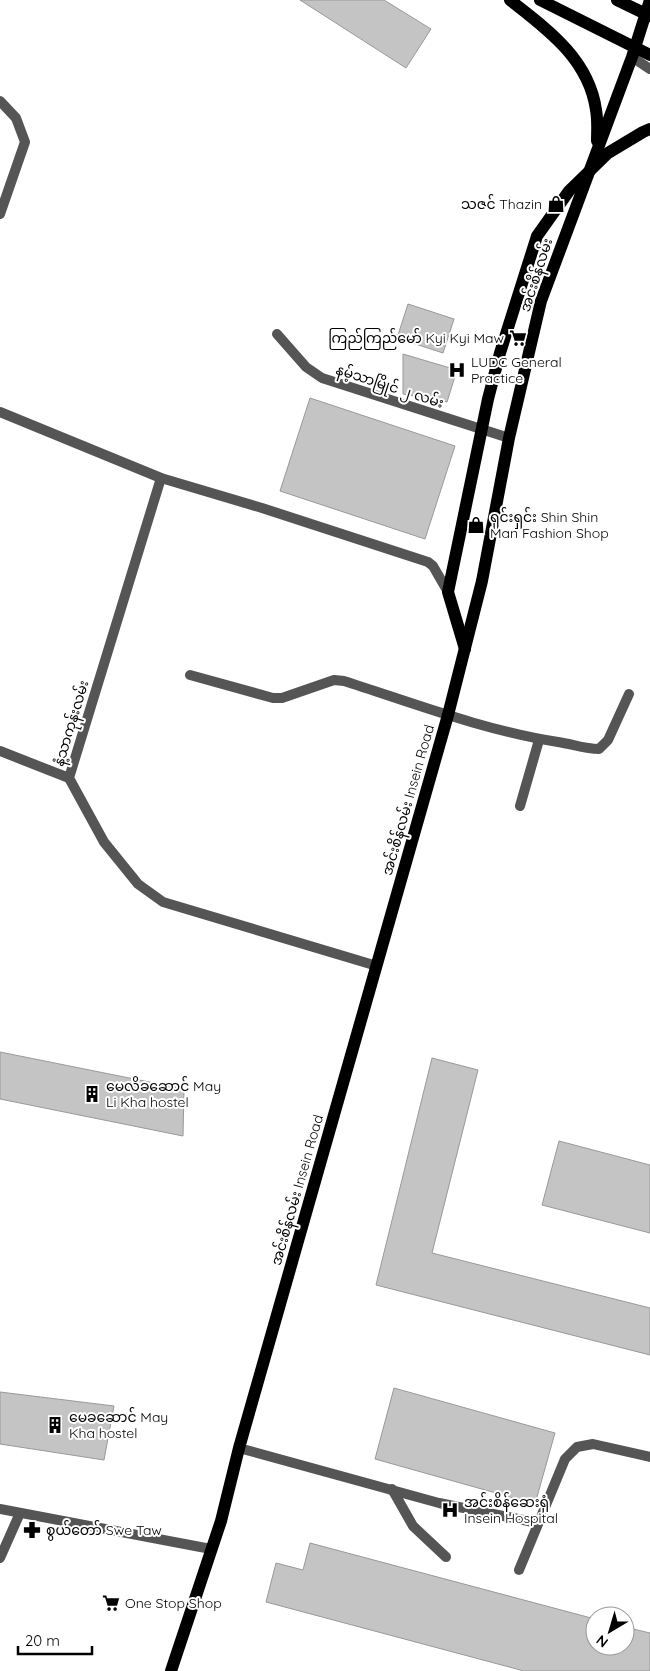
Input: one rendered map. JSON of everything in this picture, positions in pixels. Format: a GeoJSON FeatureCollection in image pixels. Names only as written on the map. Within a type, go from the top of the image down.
{"type":"FeatureCollection","features":[{"type":"Feature","properties":{"kind":"main road"},"geometry":{"type":"LineString","coordinates":[[510,0],[564,44],[580,66],[590,85],[596,109],[598,145]]}},
{"type":"Feature","properties":{"kind":"main road"},"geometry":{"type":"LineString","coordinates":[[540,0],[633,53],[650,55]]}},
{"type":"Feature","properties":{"kind":"main road"},"geometry":{"type":"LineString","coordinates":[[617,0],[650,16]]}},
{"type":"Feature","properties":{"kind":"main road","name":"အင်းစိန်လမ်း"},"geometry":{"type":"LineString","coordinates":[[448,715],[482,581],[509,438],[541,301],[633,53],[650,0]]}},
{"type":"Feature","properties":{"kind":"main road"},"geometry":{"type":"LineString","coordinates":[[465,649],[448,592],[488,398],[505,335],[537,236],[569,191],[608,153],[650,129]]}},
{"type":"Feature","properties":{"kind":"main road","name":"အင်းစိန်လမ်း Insein Road"},"geometry":{"type":"LineString","coordinates":[[171,1671],[221,1521],[239,1448],[448,715]]}},
{"type":"Feature","properties":{"kind":"street"},"geometry":{"type":"LineString","coordinates":[[633,53],[650,69]]}},
{"type":"Feature","properties":{"kind":"street"},"geometry":{"type":"LineString","coordinates":[[0,101],[16,118],[25,142],[0,214]]}},
{"type":"Feature","properties":{"kind":"street","name":"နမ့်သာမြိုင် ၂ လမ်း"},"geometry":{"type":"LineString","coordinates":[[277,334],[306,367],[322,378],[509,438]]}},
{"type":"Feature","properties":{"kind":"street"},"geometry":{"type":"LineString","coordinates":[[0,412],[161,478],[262,508],[428,562],[448,592]]}},
{"type":"Feature","properties":{"kind":"street","name":"နံ့သာကုန်းလမ်း"},"geometry":{"type":"LineString","coordinates":[[161,478],[69,778],[104,842],[138,884],[163,902],[377,966]]}},
{"type":"Feature","properties":{"kind":"street"},"geometry":{"type":"LineString","coordinates":[[190,675],[273,698],[282,698],[334,680],[344,681],[448,715],[539,740],[560,742],[590,749],[599,749],[608,740],[629,694]]}},
{"type":"Feature","properties":{"kind":"street"},"geometry":{"type":"LineString","coordinates":[[520,806],[539,740]]}},
{"type":"Feature","properties":{"kind":"street"},"geometry":{"type":"LineString","coordinates":[[0,751],[69,778]]}},
{"type":"Feature","properties":{"kind":"street"},"geometry":{"type":"LineString","coordinates":[[519,1570],[565,1459],[577,1447],[594,1444],[650,1457]]}},
{"type":"Feature","properties":{"kind":"street"},"geometry":{"type":"LineString","coordinates":[[239,1448],[439,1503],[538,1523]]}},
{"type":"Feature","properties":{"kind":"street"},"geometry":{"type":"LineString","coordinates":[[392,1489],[413,1526],[446,1557]]}},
{"type":"Feature","properties":{"kind":"street"},"geometry":{"type":"LineString","coordinates":[[0,1509],[211,1549]]}},
{"type":"Feature","properties":{"kind":"street"},"geometry":{"type":"LineString","coordinates":[[0,1558],[20,1514]]}},
{"type":"Feature","properties":{"kind":"building"},"geometry":{"type":"Polygon","coordinates":[[[300,0],[384,0],[431,29],[406,68],[300,0]]]}},
{"type":"Feature","properties":{"kind":"building"},"geometry":{"type":"Polygon","coordinates":[[[408,304],[454,319],[443,353],[397,338],[408,304]]]}},
{"type":"Feature","properties":{"kind":"building"},"geometry":{"type":"Polygon","coordinates":[[[403,354],[457,370],[447,402],[403,394],[403,354]]]}},
{"type":"Feature","properties":{"kind":"building"},"geometry":{"type":"Polygon","coordinates":[[[310,398],[455,446],[425,539],[280,491],[310,398]]]}},
{"type":"Feature","properties":{"kind":"building","name":"မေလိခဆောင် May Li Kha hostel"},"geometry":{"type":"Polygon","coordinates":[[[0,1052],[184,1089],[183,1136],[0,1099],[0,1052]]]}},
{"type":"Feature","properties":{"kind":"building"},"geometry":{"type":"Polygon","coordinates":[[[432,1058],[478,1070],[432,1253],[650,1308],[650,1355],[376,1285],[432,1058]]]}},
{"type":"Feature","properties":{"kind":"building"},"geometry":{"type":"Polygon","coordinates":[[[559,1141],[650,1165],[650,1233],[542,1205],[559,1141]]]}},
{"type":"Feature","properties":{"kind":"building"},"geometry":{"type":"Polygon","coordinates":[[[394,1388],[555,1433],[535,1504],[375,1459],[394,1388]]]}},
{"type":"Feature","properties":{"kind":"building","name":"မေခဆောင် May Kha hostel"},"geometry":{"type":"Polygon","coordinates":[[[0,1392],[114,1406],[104,1460],[0,1444],[0,1392]]]}},
{"type":"Feature","properties":{"kind":"building"},"geometry":{"type":"Polygon","coordinates":[[[310,1543],[585,1616],[585,1656],[635,1656],[635,1629],[650,1633],[650,1671],[524,1671],[266,1602],[276,1563],[303,1570],[310,1543]]]}},
{"type":"Feature","properties":{"kind":"place","name":"သဇင် Thazin"},"geometry":{"type":"Point","coordinates":[556,204]}},
{"type":"Feature","properties":{"kind":"place","name":"ကြည်ကြည်မော် Kyi Kyi Maw"},"geometry":{"type":"Point","coordinates":[518,338]}},
{"type":"Feature","properties":{"kind":"place","name":"LUDC General Practice"},"geometry":{"type":"Point","coordinates":[457,370]}},
{"type":"Feature","properties":{"kind":"place","name":"ရှင်းရှင်း Shin Shin Man Fashion Shop"},"geometry":{"type":"Point","coordinates":[476,525]}},
{"type":"Feature","properties":{"kind":"place","name":"မေလိခဆောင် May Li Kha hostel"},"geometry":{"type":"Point","coordinates":[92,1094]}},
{"type":"Feature","properties":{"kind":"place","name":"မေခဆောင် May Kha hostel"},"geometry":{"type":"Point","coordinates":[55,1425]}},
{"type":"Feature","properties":{"kind":"place","name":"အင်းစိန်ဆေးရုံ Insein Hospital"},"geometry":{"type":"Point","coordinates":[450,1510]}},
{"type":"Feature","properties":{"kind":"place","name":"စွယ်တော် Swe Taw"},"geometry":{"type":"Point","coordinates":[32,1530]}},
{"type":"Feature","properties":{"kind":"place","name":"One Stop Shop"},"geometry":{"type":"Point","coordinates":[111,1603]}}]}
